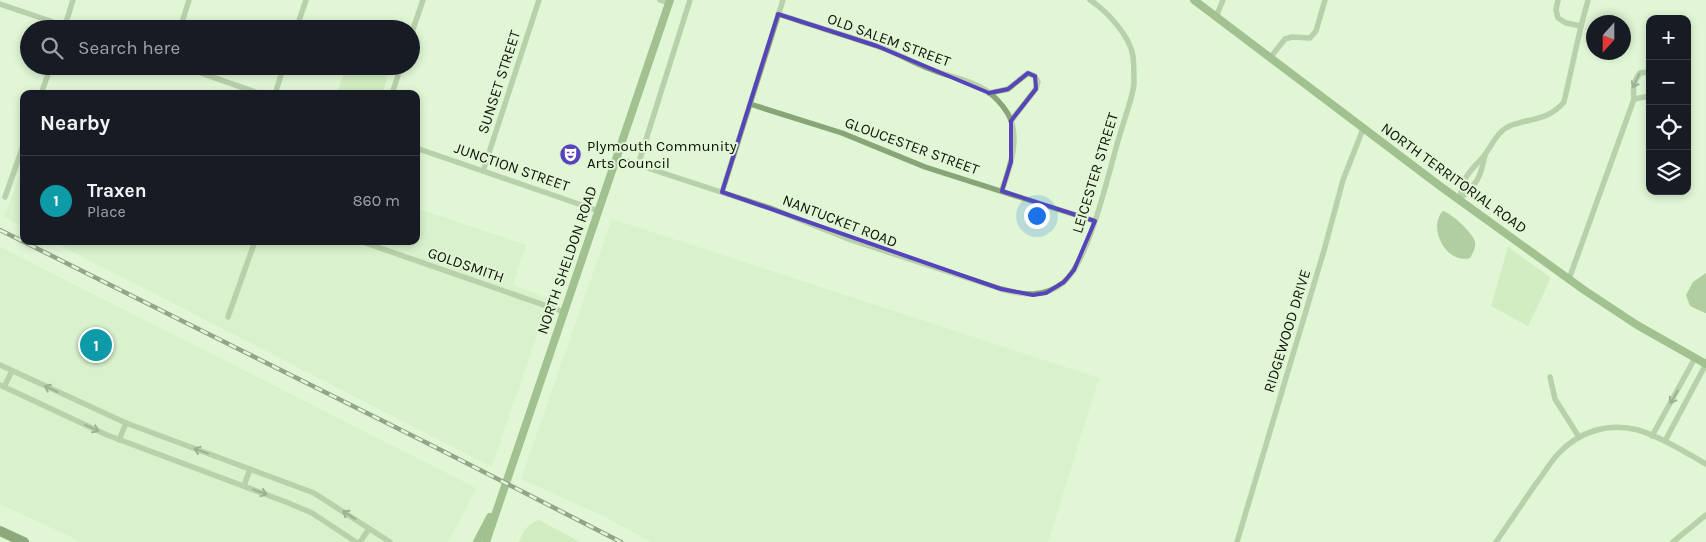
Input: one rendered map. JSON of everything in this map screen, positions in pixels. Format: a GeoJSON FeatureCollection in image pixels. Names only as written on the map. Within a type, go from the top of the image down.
{"type":"FeatureCollection","features":[{"type":"Feature","properties":{"kind":"highway"},"geometry":{"type":"LineString","coordinates":[[0,531],[24,542]]}},
{"type":"Feature","properties":{"kind":"main road","name":"NORTH TERRITORIAL ROAD"},"geometry":{"type":"LineString","coordinates":[[1194,0],[1459,200],[1569,279],[1637,325],[1706,364]]}},
{"type":"Feature","properties":{"kind":"main road","name":"NORTH SHELDON ROAD"},"geometry":{"type":"LineString","coordinates":[[486,542],[669,1]]}},
{"type":"Feature","properties":{"kind":"main road","name":"NORTH SHELDON ROAD"},"geometry":{"type":"LineString","coordinates":[[476,542],[499,500]]}},
{"type":"Feature","properties":{"kind":"street"},"geometry":{"type":"LineString","coordinates":[[66,20],[73,0]]}},
{"type":"Feature","properties":{"kind":"street"},"geometry":{"type":"LineString","coordinates":[[183,20],[190,0]]}},
{"type":"Feature","properties":{"kind":"street"},"geometry":{"type":"LineString","coordinates":[[299,20],[306,0]]}},
{"type":"Feature","properties":{"kind":"street"},"geometry":{"type":"LineString","coordinates":[[416,20],[422,0]]}},
{"type":"Feature","properties":{"kind":"street","name":"SUNSET STREET"},"geometry":{"type":"LineString","coordinates":[[483,171],[539,0]]}},
{"type":"Feature","properties":{"kind":"street"},"geometry":{"type":"LineString","coordinates":[[660,0],[669,1]]}},
{"type":"Feature","properties":{"kind":"street"},"geometry":{"type":"LineString","coordinates":[[638,165],[690,0]]}},
{"type":"Feature","properties":{"kind":"street"},"geometry":{"type":"LineString","coordinates":[[722,192],[783,0]]}},
{"type":"Feature","properties":{"kind":"street","name":"LEICESTER STREET"},"geometry":{"type":"LineString","coordinates":[[1055,288],[1064,282],[1077,264],[1088,241],[1134,84],[1133,54],[1121,29],[1101,7],[1090,0]]}},
{"type":"Feature","properties":{"kind":"street"},"geometry":{"type":"LineString","coordinates":[[1216,16],[1223,0]]}},
{"type":"Feature","properties":{"kind":"street"},"geometry":{"type":"LineString","coordinates":[[1270,58],[1285,38],[1310,38],[1316,31],[1325,0]]}},
{"type":"Feature","properties":{"kind":"street"},"geometry":{"type":"LineString","coordinates":[[1558,0],[1556,10],[1558,18],[1566,23],[1581,26]]}},
{"type":"Feature","properties":{"kind":"street"},"geometry":{"type":"LineString","coordinates":[[1459,200],[1464,182],[1472,167],[1485,155],[1496,136],[1505,128],[1549,116],[1564,102],[1588,0]]}},
{"type":"Feature","properties":{"kind":"street"},"geometry":{"type":"LineString","coordinates":[[0,4],[45,20]]}},
{"type":"Feature","properties":{"kind":"street","name":"OLD SALEM STREET"},"geometry":{"type":"LineString","coordinates":[[778,14],[877,46],[928,68],[971,83],[989,93],[1001,105],[1011,121]]}},
{"type":"Feature","properties":{"kind":"street"},"geometry":{"type":"LineString","coordinates":[[989,93],[1012,87],[1028,73],[1034,76],[1038,82],[1036,89],[1011,121],[1013,149],[1002,192]]}},
{"type":"Feature","properties":{"kind":"street"},"geometry":{"type":"LineString","coordinates":[[1569,279],[1634,99],[1633,89],[1635,80],[1640,73],[1646,73]]}},
{"type":"Feature","properties":{"kind":"street"},"geometry":{"type":"LineString","coordinates":[[42,90],[48,75]]}},
{"type":"Feature","properties":{"kind":"street"},"geometry":{"type":"LineString","coordinates":[[207,75],[250,90]]}},
{"type":"Feature","properties":{"kind":"street"},"geometry":{"type":"LineString","coordinates":[[276,90],[281,75]]}},
{"type":"Feature","properties":{"kind":"street"},"geometry":{"type":"LineString","coordinates":[[393,90],[398,75]]}},
{"type":"Feature","properties":{"kind":"street"},"geometry":{"type":"LineString","coordinates":[[1634,99],[1646,97]]}},
{"type":"Feature","properties":{"kind":"street","name":"GLOUCESTER STREET"},"geometry":{"type":"LineString","coordinates":[[750,104],[842,133],[925,167],[1095,221]]}},
{"type":"Feature","properties":{"kind":"street","name":"RIDGEWOOD DRIVE"},"geometry":{"type":"LineString","coordinates":[[1237,542],[1325,247],[1343,180],[1364,129]]}},
{"type":"Feature","properties":{"kind":"street","name":"JUNCTION STREET"},"geometry":{"type":"LineString","coordinates":[[420,149],[599,211]]}},
{"type":"Feature","properties":{"kind":"street"},"geometry":{"type":"LineString","coordinates":[[5,197],[20,154]]}},
{"type":"Feature","properties":{"kind":"street"},"geometry":{"type":"LineString","coordinates":[[1459,200],[1473,187],[1481,175],[1485,155]]}},
{"type":"Feature","properties":{"kind":"street","name":"NANTUCKET ROAD"},"geometry":{"type":"LineString","coordinates":[[617,158],[770,208],[859,243],[1001,289],[1018,294],[1033,295],[1046,293],[1055,288]]}},
{"type":"Feature","properties":{"kind":"street"},"geometry":{"type":"LineString","coordinates":[[228,317],[254,245]]}},
{"type":"Feature","properties":{"kind":"street","name":"GOLDSMITH"},"geometry":{"type":"LineString","coordinates":[[371,245],[564,312]]}},
{"type":"Feature","properties":{"kind":"street"},"geometry":{"type":"LineString","coordinates":[[1652,436],[1695,358]]}},
{"type":"Feature","properties":{"kind":"street"},"geometry":{"type":"LineString","coordinates":[[1665,441],[1706,364]]}},
{"type":"Feature","properties":{"kind":"street"},"geometry":{"type":"LineString","coordinates":[[0,365],[126,424],[314,493],[390,542]]}},
{"type":"Feature","properties":{"kind":"street"},"geometry":{"type":"LineString","coordinates":[[12,371],[2,386],[119,440],[312,513],[356,542]]}},
{"type":"Feature","properties":{"kind":"street"},"geometry":{"type":"LineString","coordinates":[[1550,377],[1555,399],[1579,436]]}},
{"type":"Feature","properties":{"kind":"street"},"geometry":{"type":"LineString","coordinates":[[119,440],[126,424]]}},
{"type":"Feature","properties":{"kind":"street"},"geometry":{"type":"LineString","coordinates":[[1496,542],[1557,455],[1579,436],[1596,430],[1616,427],[1637,430],[1665,441],[1706,464]]}},
{"type":"Feature","properties":{"kind":"street"},"geometry":{"type":"LineString","coordinates":[[244,486],[250,469]]}},
{"type":"Feature","properties":{"kind":"street"},"geometry":{"type":"LineString","coordinates":[[1673,542],[1706,515]]}},
{"type":"Feature","properties":{"kind":"street"},"geometry":{"type":"LineString","coordinates":[[360,542],[369,529]]}},
{"type":"Feature","properties":{"kind":"highlighted area"},"geometry":{"type":"Polygon","coordinates":[[[778,14],[877,46],[989,93],[1008,89],[1028,73],[1035,76],[1036,89],[1011,121],[1011,162],[1002,191],[1095,221],[1074,270],[1064,282],[1046,293],[1033,295],[1001,289],[722,192],[778,14]]]}},
{"type":"Feature","properties":{"kind":"shaded area"},"geometry":{"type":"Polygon","coordinates":[[[343,75],[388,75],[383,90],[338,90],[343,75]]]}},
{"type":"Feature","properties":{"kind":"shaded area"},"geometry":{"type":"Polygon","coordinates":[[[20,175],[20,225],[4,217],[20,175]]]}},
{"type":"Feature","properties":{"kind":"shaded area"},"geometry":{"type":"Polygon","coordinates":[[[420,209],[526,245],[513,285],[549,298],[492,467],[60,245],[420,245],[420,209]]]}},
{"type":"Feature","properties":{"kind":"shaded area"},"geometry":{"type":"Polygon","coordinates":[[[1443,211],[1461,224],[1473,238],[1475,246],[1470,258],[1461,259],[1453,256],[1441,243],[1437,226],[1443,211]]]}},
{"type":"Feature","properties":{"kind":"shaded area"},"geometry":{"type":"Polygon","coordinates":[[[612,219],[1099,378],[1048,542],[652,542],[601,515],[521,479],[612,219]]]}},
{"type":"Feature","properties":{"kind":"shaded area"},"geometry":{"type":"Polygon","coordinates":[[[0,247],[476,488],[448,542],[82,542],[0,504],[0,247]]]}},
{"type":"Feature","properties":{"kind":"shaded area"},"geometry":{"type":"Polygon","coordinates":[[[1508,247],[1551,278],[1528,326],[1491,306],[1508,247]]]}},
{"type":"Feature","properties":{"kind":"shaded area"},"geometry":{"type":"Polygon","coordinates":[[[1706,273],[1705,313],[1690,306],[1686,295],[1693,282],[1706,273]]]}},
{"type":"Feature","properties":{"kind":"shaded area"},"geometry":{"type":"Polygon","coordinates":[[[539,520],[580,542],[519,542],[526,528],[539,520]]]}},
{"type":"Feature","properties":{"kind":"railway"},"geometry":{"type":"LineString","coordinates":[[0,230],[20,240]]}},
{"type":"Feature","properties":{"kind":"railway"},"geometry":{"type":"LineString","coordinates":[[30,245],[621,542]]}},
{"type":"Feature","properties":{"kind":"place","name":"Plymouth Community Arts Council"},"geometry":{"type":"Point","coordinates":[571,155]}},
{"type":"Feature","properties":{"kind":"place","name":"Traxen"},"geometry":{"type":"Point","coordinates":[96,345]}}]}
